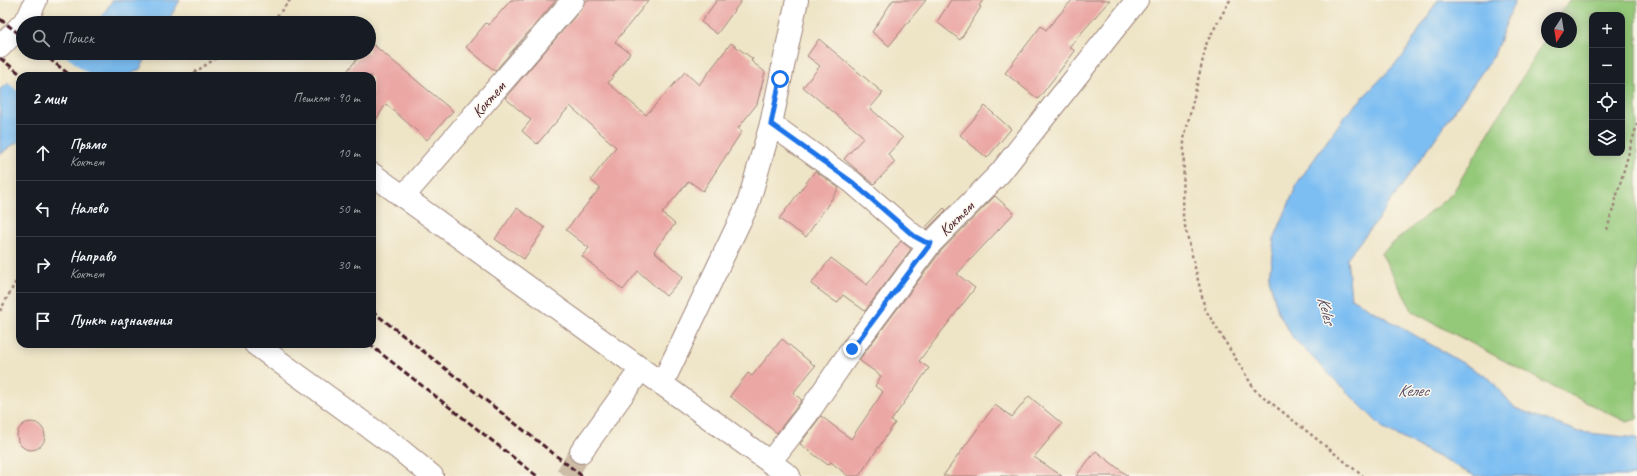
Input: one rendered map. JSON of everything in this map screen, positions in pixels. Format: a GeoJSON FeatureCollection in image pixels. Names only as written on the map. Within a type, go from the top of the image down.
{"type":"FeatureCollection","features":[{"type":"Feature","properties":{"kind":"street"},"geometry":{"type":"LineString","coordinates":[[29,16],[36,0]]}},
{"type":"Feature","properties":{"kind":"street","name":"Коктем"},"geometry":{"type":"LineString","coordinates":[[403,197],[573,0]]}},
{"type":"Feature","properties":{"kind":"street"},"geometry":{"type":"LineString","coordinates":[[662,384],[748,204],[771,124],[797,0]]}},
{"type":"Feature","properties":{"kind":"street"},"geometry":{"type":"LineString","coordinates":[[791,32],[814,0]]}},
{"type":"Feature","properties":{"kind":"street","name":"Коктем"},"geometry":{"type":"LineString","coordinates":[[770,462],[808,413],[852,349],[931,243],[1000,173],[1137,0]]}},
{"type":"Feature","properties":{"kind":"street"},"geometry":{"type":"LineString","coordinates":[[0,47],[16,30]]}},
{"type":"Feature","properties":{"kind":"street"},"geometry":{"type":"LineString","coordinates":[[771,124],[852,182],[914,236],[925,242],[931,243]]}},
{"type":"Feature","properties":{"kind":"street"},"geometry":{"type":"LineString","coordinates":[[376,177],[789,476]]}},
{"type":"Feature","properties":{"kind":"street"},"geometry":{"type":"LineString","coordinates":[[260,348],[398,448],[432,476]]}},
{"type":"Feature","properties":{"kind":"street"},"geometry":{"type":"LineString","coordinates":[[581,452],[642,369]]}},
{"type":"Feature","properties":{"kind":"path"},"geometry":{"type":"LineString","coordinates":[[277,16],[290,0]]}},
{"type":"Feature","properties":{"kind":"path"},"geometry":{"type":"LineString","coordinates":[[1230,0],[1207,42],[1184,139],[1182,218],[1205,309],[1255,390],[1363,476]]}},
{"type":"Feature","properties":{"kind":"path"},"geometry":{"type":"LineString","coordinates":[[194,72],[213,60]]}},
{"type":"Feature","properties":{"kind":"path"},"geometry":{"type":"LineString","coordinates":[[1607,230],[1637,124]]}},
{"type":"Feature","properties":{"kind":"path"},"geometry":{"type":"LineString","coordinates":[[0,311],[16,281]]}},
{"type":"Feature","properties":{"kind":"green space"},"geometry":{"type":"Polygon","coordinates":[[[1569,0],[1637,0],[1637,419],[1627,422],[1542,381],[1413,312],[1381,253],[1452,194],[1541,46],[1541,48],[1577,48],[1577,12],[1562,12],[1569,0]]]}},
{"type":"Feature","properties":{"kind":"water"},"geometry":{"type":"Polygon","coordinates":[[[113,0],[180,0],[171,16],[102,16],[113,0]]]}},
{"type":"Feature","properties":{"kind":"water","name":"Келес"},"geometry":{"type":"Polygon","coordinates":[[[1438,0],[1515,0],[1494,55],[1379,218],[1347,258],[1351,298],[1490,379],[1515,408],[1579,432],[1637,438],[1637,476],[1475,476],[1384,429],[1293,338],[1278,312],[1269,278],[1274,239],[1298,182],[1344,117],[1403,56],[1438,0]]]}},
{"type":"Feature","properties":{"kind":"water"},"geometry":{"type":"Polygon","coordinates":[[[47,60],[145,60],[140,69],[135,72],[27,72],[47,60]]]}},
{"type":"Feature","properties":{"kind":"water"},"geometry":{"type":"Polygon","coordinates":[[[16,79],[16,143],[0,155],[0,89],[16,79]]]}},
{"type":"Feature","properties":{"kind":"pier"},"geometry":{"type":"Polygon","coordinates":[[[43,60],[71,60],[86,72],[23,72],[43,60]]]}},
{"type":"Feature","properties":{"kind":"pier"},"geometry":{"type":"Polygon","coordinates":[[[16,76],[16,90],[7,82],[16,76]]]}},
{"type":"Feature","properties":{"kind":"building"},"geometry":{"type":"Polygon","coordinates":[[[511,0],[556,0],[495,71],[466,47],[486,23],[489,25],[511,0]]]}},
{"type":"Feature","properties":{"kind":"building"},"geometry":{"type":"Polygon","coordinates":[[[585,0],[649,0],[615,42],[630,53],[608,83],[646,115],[685,72],[699,85],[731,43],[753,59],[751,61],[765,72],[757,104],[738,128],[742,131],[703,191],[689,181],[662,213],[675,224],[654,251],[683,277],[666,296],[638,271],[623,290],[582,256],[589,248],[566,230],[600,188],[591,180],[616,147],[570,106],[537,144],[522,131],[531,120],[505,98],[582,8],[585,0]]]}},
{"type":"Feature","properties":{"kind":"building"},"geometry":{"type":"Polygon","coordinates":[[[717,0],[742,0],[717,34],[701,22],[717,0]]]}},
{"type":"Feature","properties":{"kind":"building"},"geometry":{"type":"Polygon","coordinates":[[[893,0],[926,0],[889,46],[872,32],[893,0]]]}},
{"type":"Feature","properties":{"kind":"building"},"geometry":{"type":"Polygon","coordinates":[[[951,0],[983,0],[979,6],[981,7],[960,40],[937,22],[951,0]]]}},
{"type":"Feature","properties":{"kind":"building"},"geometry":{"type":"Polygon","coordinates":[[[1072,0],[1110,0],[1069,47],[1075,51],[1038,99],[1005,73],[1041,26],[1046,30],[1072,0]]]}},
{"type":"Feature","properties":{"kind":"building"},"geometry":{"type":"Polygon","coordinates":[[[819,39],[883,93],[870,108],[903,138],[888,154],[895,162],[874,184],[844,159],[864,137],[803,87],[820,66],[807,56],[819,39]]]}},
{"type":"Feature","properties":{"kind":"building"},"geometry":{"type":"Polygon","coordinates":[[[376,47],[453,111],[427,140],[386,104],[376,120],[376,72],[346,72],[356,60],[376,60],[376,47]]]}},
{"type":"Feature","properties":{"kind":"building"},"geometry":{"type":"Polygon","coordinates":[[[985,106],[1011,129],[987,158],[960,135],[985,106]]]}},
{"type":"Feature","properties":{"kind":"building"},"geometry":{"type":"Polygon","coordinates":[[[815,171],[839,188],[806,237],[779,219],[815,171]]]}},
{"type":"Feature","properties":{"kind":"building"},"geometry":{"type":"Polygon","coordinates":[[[995,196],[1014,213],[957,274],[975,288],[919,361],[929,368],[891,421],[895,423],[859,476],[848,476],[831,462],[828,465],[800,444],[821,416],[851,439],[883,392],[875,386],[881,376],[859,360],[941,251],[995,196]]]}},
{"type":"Feature","properties":{"kind":"building"},"geometry":{"type":"Polygon","coordinates":[[[517,208],[545,228],[524,259],[495,239],[517,208]]]}},
{"type":"Feature","properties":{"kind":"building"},"geometry":{"type":"Polygon","coordinates":[[[944,208],[946,210],[927,229],[925,228],[944,208]]]}},
{"type":"Feature","properties":{"kind":"building"},"geometry":{"type":"Polygon","coordinates":[[[901,241],[911,249],[865,311],[843,295],[837,303],[811,284],[831,258],[867,285],[901,241]]]}},
{"type":"Feature","properties":{"kind":"building"},"geometry":{"type":"Polygon","coordinates":[[[782,339],[815,366],[793,393],[802,400],[777,433],[730,396],[748,373],[752,376],[782,339]]]}},
{"type":"Feature","properties":{"kind":"building"},"geometry":{"type":"Polygon","coordinates":[[[1029,396],[1062,424],[1034,457],[1062,476],[943,476],[995,405],[1012,417],[1029,396]]]}},
{"type":"Feature","properties":{"kind":"building"},"geometry":{"type":"Polygon","coordinates":[[[31,422],[41,426],[45,436],[41,446],[31,450],[21,446],[17,436],[21,426],[31,422]]]}},
{"type":"Feature","properties":{"kind":"building"},"geometry":{"type":"Polygon","coordinates":[[[1096,451],[1128,476],[1076,476],[1096,451]]]}},
{"type":"Feature","properties":{"kind":"tunnel"},"geometry":{"type":"LineString","coordinates":[[566,476],[581,452]]}},
{"type":"Feature","properties":{"kind":"railway"},"geometry":{"type":"LineString","coordinates":[[0,19],[16,32]]}},
{"type":"Feature","properties":{"kind":"railway"},"geometry":{"type":"LineString","coordinates":[[0,58],[18,72]]}},
{"type":"Feature","properties":{"kind":"railway"},"geometry":{"type":"LineString","coordinates":[[51,60],[66,72]]}},
{"type":"Feature","properties":{"kind":"railway"},"geometry":{"type":"LineString","coordinates":[[376,314],[582,476]]}},
{"type":"Feature","properties":{"kind":"railway"},"geometry":{"type":"LineString","coordinates":[[374,348],[537,476]]}},
{"type":"Feature","properties":{"kind":"route"},"geometry":{"type":"LineString","coordinates":[[780,79],[771,124],[852,182],[914,236],[925,242],[931,243],[852,349]]}},
{"type":"Feature","properties":{"kind":"water label","name":"Keles"},"geometry":{"type":"Point","coordinates":[1327,310]}}]}
